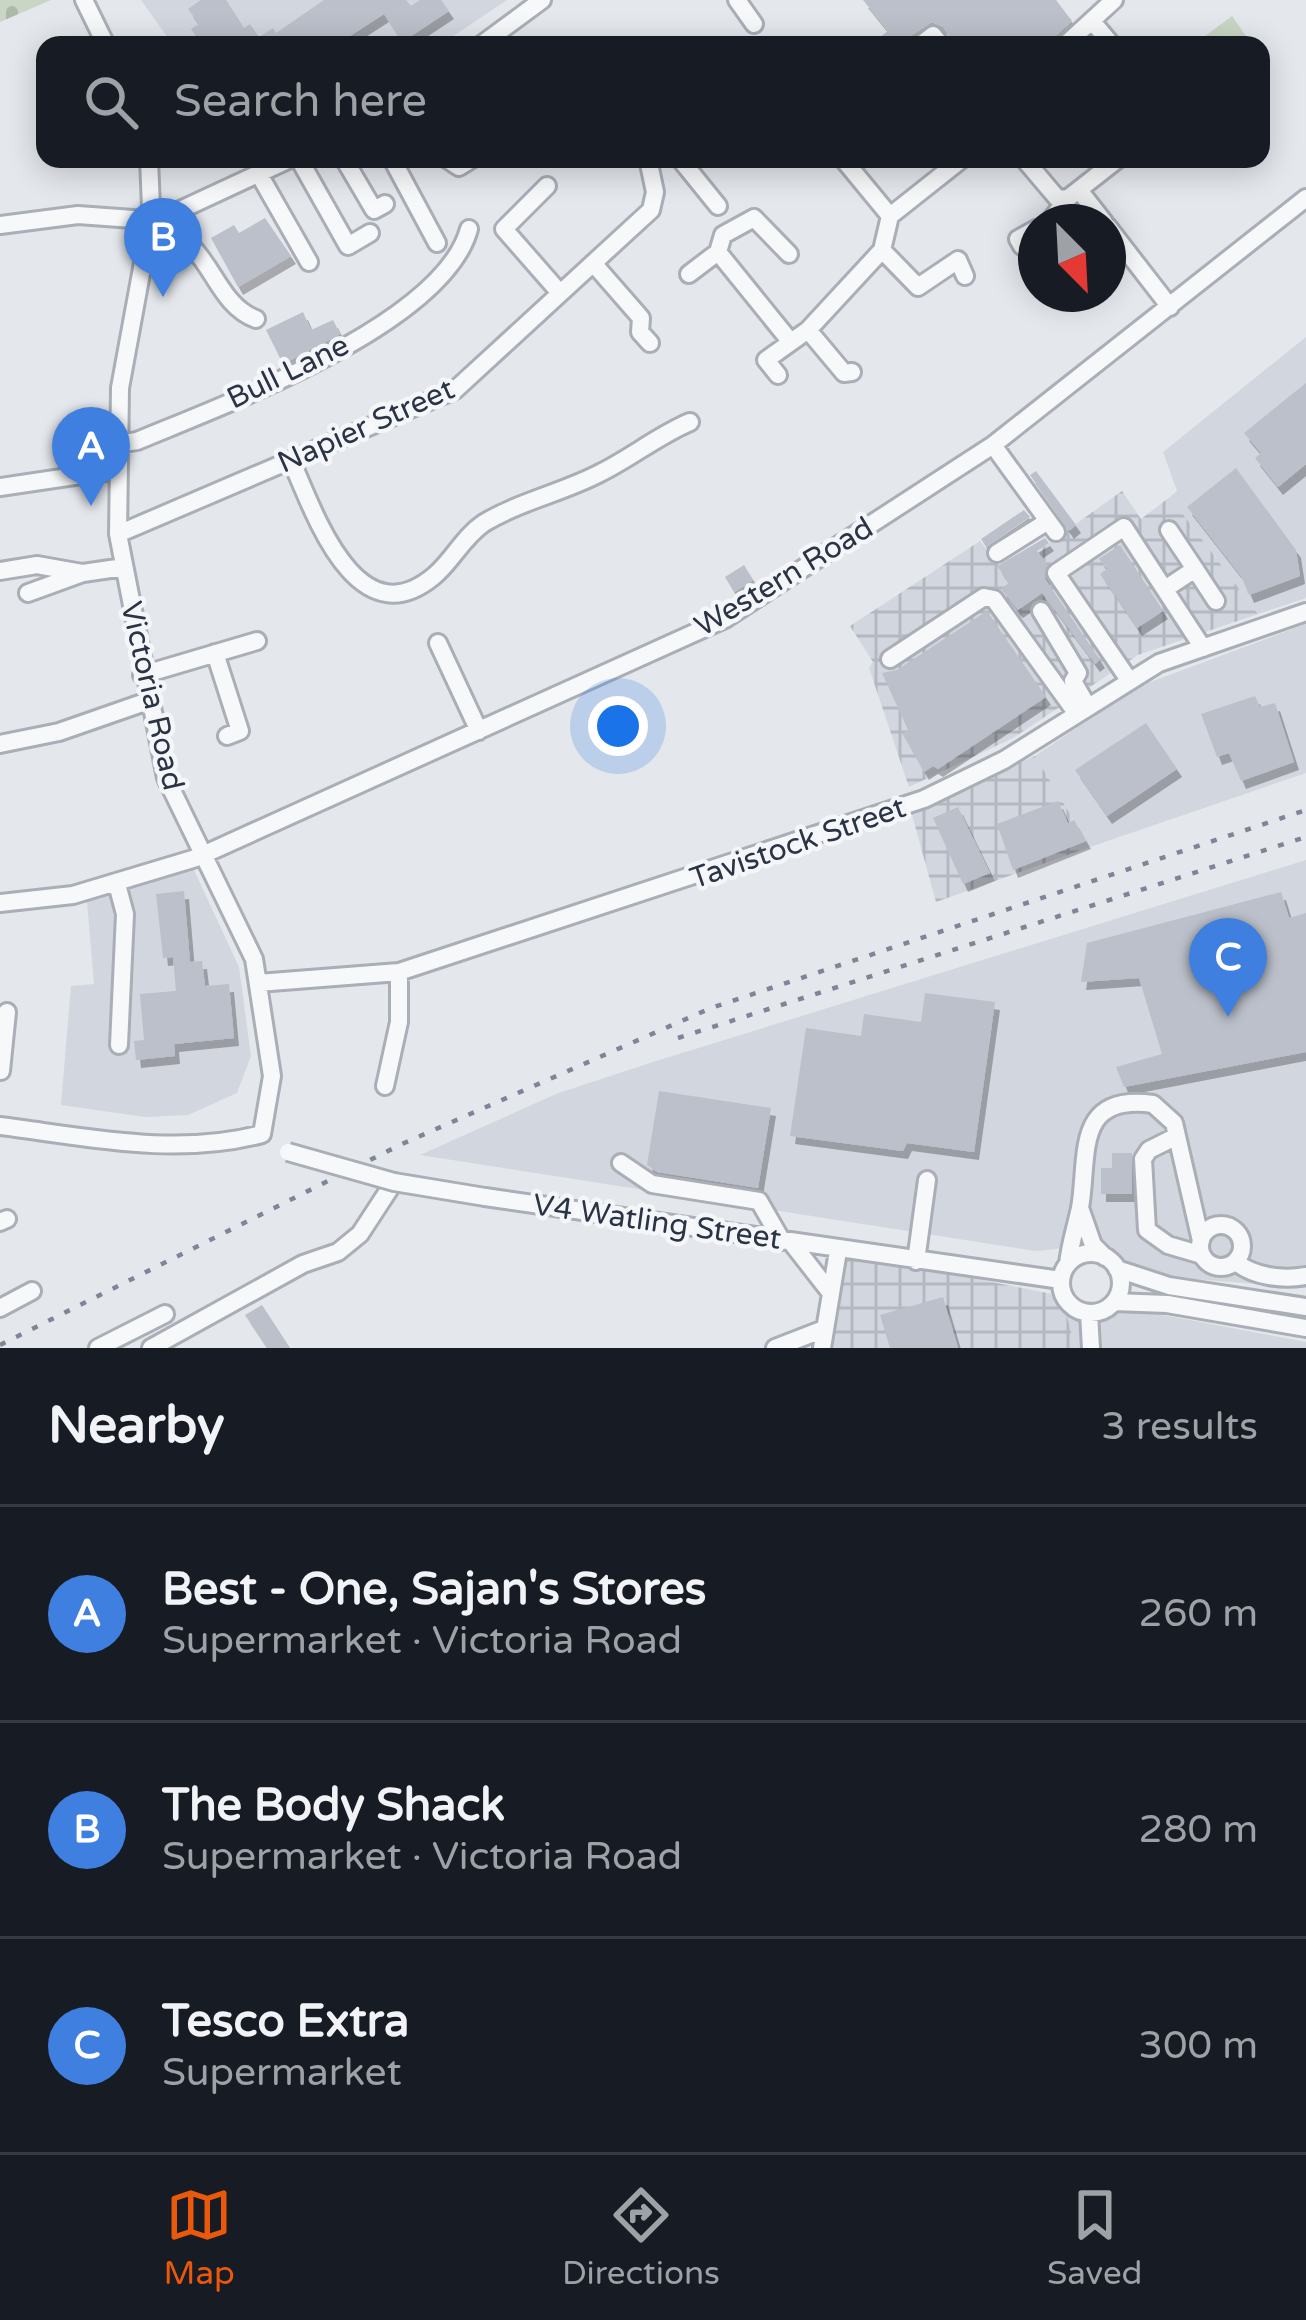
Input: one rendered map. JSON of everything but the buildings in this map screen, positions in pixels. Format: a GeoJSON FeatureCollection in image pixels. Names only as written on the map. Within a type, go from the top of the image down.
{"type":"FeatureCollection","features":[{"type":"Feature","properties":{"kind":"street"},"geometry":{"type":"LineString","coordinates":[[84,0],[102,36]]}},
{"type":"Feature","properties":{"kind":"street"},"geometry":{"type":"LineString","coordinates":[[494,36],[542,0]]}},
{"type":"Feature","properties":{"kind":"street"},"geometry":{"type":"LineString","coordinates":[[737,0],[754,24]]}},
{"type":"Feature","properties":{"kind":"street"},"geometry":{"type":"LineString","coordinates":[[1075,36],[1114,0]]}},
{"type":"Feature","properties":{"kind":"street"},"geometry":{"type":"LineString","coordinates":[[1092,20],[1105,36]]}},
{"type":"Feature","properties":{"kind":"street"},"geometry":{"type":"LineString","coordinates":[[133,219],[134,234],[147,241],[159,219],[150,168]]}},
{"type":"Feature","properties":{"kind":"street"},"geometry":{"type":"LineString","coordinates":[[0,225],[78,215],[159,219],[276,168]]}},
{"type":"Feature","properties":{"kind":"street"},"geometry":{"type":"LineString","coordinates":[[300,168],[348,246],[370,233]]}},
{"type":"Feature","properties":{"kind":"street"},"geometry":{"type":"LineString","coordinates":[[349,168],[374,210],[385,204]]}},
{"type":"Feature","properties":{"kind":"street"},"geometry":{"type":"LineString","coordinates":[[397,168],[437,243]]}},
{"type":"Feature","properties":{"kind":"street","name":"Napier Street"},"geometry":{"type":"LineString","coordinates":[[118,534],[455,390],[651,210],[656,192],[650,168]]}},
{"type":"Feature","properties":{"kind":"street"},"geometry":{"type":"LineString","coordinates":[[687,168],[718,206]]}},
{"type":"Feature","properties":{"kind":"street"},"geometry":{"type":"LineString","coordinates":[[850,168],[890,216]]}},
{"type":"Feature","properties":{"kind":"street"},"geometry":{"type":"LineString","coordinates":[[778,375],[766,360],[808,330],[882,250],[890,216],[951,168]]}},
{"type":"Feature","properties":{"kind":"street"},"geometry":{"type":"LineString","coordinates":[[1032,168],[1058,198],[1073,195]]}},
{"type":"Feature","properties":{"kind":"street"},"geometry":{"type":"LineString","coordinates":[[1065,204],[1107,168]]}},
{"type":"Feature","properties":{"kind":"street"},"geometry":{"type":"LineString","coordinates":[[260,176],[309,262]]}},
{"type":"Feature","properties":{"kind":"street"},"geometry":{"type":"LineString","coordinates":[[547,186],[504,229],[560,293]]}},
{"type":"Feature","properties":{"kind":"street"},"geometry":{"type":"LineString","coordinates":[[1073,195],[1083,204]]}},
{"type":"Feature","properties":{"kind":"street","name":"Western Road"},"geometry":{"type":"LineString","coordinates":[[0,903],[117,884],[202,855],[725,619],[993,445],[1306,198]]}},
{"type":"Feature","properties":{"kind":"street"},"geometry":{"type":"LineString","coordinates":[[689,274],[718,252],[723,235],[754,218],[790,254]]}},
{"type":"Feature","properties":{"kind":"street"},"geometry":{"type":"LineString","coordinates":[[159,219],[201,253],[238,312],[256,319]]}},
{"type":"Feature","properties":{"kind":"street","name":"Bull Lane"},"geometry":{"type":"LineString","coordinates":[[118,444],[229,402],[339,350],[416,299],[443,273],[469,229]]}},
{"type":"Feature","properties":{"kind":"street","name":"Victoria Road"},"geometry":{"type":"LineString","coordinates":[[147,241],[120,388],[118,534],[142,675],[166,778],[238,922],[258,983],[272,1076],[262,1134]]}},
{"type":"Feature","properties":{"kind":"street"},"geometry":{"type":"LineString","coordinates":[[882,250],[918,287],[958,260],[965,276]]}},
{"type":"Feature","properties":{"kind":"street"},"geometry":{"type":"LineString","coordinates":[[1126,250],[1170,307]]}},
{"type":"Feature","properties":{"kind":"street"},"geometry":{"type":"LineString","coordinates":[[718,252],[790,341]]}},
{"type":"Feature","properties":{"kind":"street"},"geometry":{"type":"LineString","coordinates":[[593,263],[641,318],[640,332],[650,343]]}},
{"type":"Feature","properties":{"kind":"street"},"geometry":{"type":"LineString","coordinates":[[808,330],[844,373],[852,373]]}},
{"type":"Feature","properties":{"kind":"street"},"geometry":{"type":"LineString","coordinates":[[291,460],[337,563],[360,582],[387,590],[431,579],[466,537],[488,521],[601,473],[690,422]]}},
{"type":"Feature","properties":{"kind":"street"},"geometry":{"type":"LineString","coordinates":[[993,445],[1052,526],[997,553]]}},
{"type":"Feature","properties":{"kind":"street"},"geometry":{"type":"LineString","coordinates":[[0,487],[116,470]]}},
{"type":"Feature","properties":{"kind":"street"},"geometry":{"type":"LineString","coordinates":[[1129,680],[1056,574],[1124,527],[1203,648]]}},
{"type":"Feature","properties":{"kind":"street"},"geometry":{"type":"LineString","coordinates":[[1169,530],[1216,601]]}},
{"type":"Feature","properties":{"kind":"street"},"geometry":{"type":"LineString","coordinates":[[0,571],[37,565],[83,573]]}},
{"type":"Feature","properties":{"kind":"street"},"geometry":{"type":"LineString","coordinates":[[28,593],[83,573],[124,567]]}},
{"type":"Feature","properties":{"kind":"street"},"geometry":{"type":"LineString","coordinates":[[1165,589],[1195,569]]}},
{"type":"Feature","properties":{"kind":"street"},"geometry":{"type":"LineString","coordinates":[[890,659],[984,597],[994,599],[1082,710]]}},
{"type":"Feature","properties":{"kind":"street"},"geometry":{"type":"LineString","coordinates":[[1041,611],[1075,661],[1078,673],[1072,681],[1082,710]]}},
{"type":"Feature","properties":{"kind":"street","name":"Tavistock Street"},"geometry":{"type":"LineString","coordinates":[[258,983],[398,972],[924,800],[1004,760],[1129,680],[1306,612]]}},
{"type":"Feature","properties":{"kind":"street"},"geometry":{"type":"LineString","coordinates":[[142,675],[257,641]]}},
{"type":"Feature","properties":{"kind":"street"},"geometry":{"type":"LineString","coordinates":[[438,643],[479,731]]}},
{"type":"Feature","properties":{"kind":"street"},"geometry":{"type":"LineString","coordinates":[[215,653],[240,731],[227,736]]}},
{"type":"Feature","properties":{"kind":"street"},"geometry":{"type":"LineString","coordinates":[[0,744],[59,732],[148,701]]}},
{"type":"Feature","properties":{"kind":"street"},"geometry":{"type":"LineString","coordinates":[[117,884],[125,914],[119,1045]]}},
{"type":"Feature","properties":{"kind":"street"},"geometry":{"type":"LineString","coordinates":[[385,1086],[399,1022],[398,972]]}},
{"type":"Feature","properties":{"kind":"street"},"geometry":{"type":"LineString","coordinates":[[1,1071],[10,1011]]}},
{"type":"Feature","properties":{"kind":"street"},"geometry":{"type":"LineString","coordinates":[[1236,1262],[1217,1268],[1201,1248],[1196,1204],[1166,1110],[1129,1103],[1098,1118],[1082,1152],[1080,1207],[1065,1272],[1071,1306],[1089,1313],[1114,1302],[1167,1304],[1306,1328]]}},
{"type":"Feature","properties":{"kind":"street"},"geometry":{"type":"LineString","coordinates":[[0,1126],[149,1146],[230,1143],[262,1134]]}},
{"type":"Feature","properties":{"kind":"street","name":"V4 Watling Street"},"geometry":{"type":"LineString","coordinates":[[262,1134],[288,1152],[394,1182],[916,1262],[1065,1272]]}},
{"type":"Feature","properties":{"kind":"street"},"geometry":{"type":"LineString","coordinates":[[1177,1136],[1149,1150],[1143,1159],[1147,1230],[1168,1245],[1201,1248]]}},
{"type":"Feature","properties":{"kind":"street"},"geometry":{"type":"LineString","coordinates":[[621,1163],[652,1184],[759,1202],[830,1292]]}},
{"type":"Feature","properties":{"kind":"street"},"geometry":{"type":"LineString","coordinates":[[916,1262],[927,1180]]}},
{"type":"Feature","properties":{"kind":"street"},"geometry":{"type":"LineString","coordinates":[[151,1348],[303,1264],[338,1252],[394,1182]]}},
{"type":"Feature","properties":{"kind":"street"},"geometry":{"type":"LineString","coordinates":[[1196,1204],[1240,1237],[1236,1262]]}},
{"type":"Feature","properties":{"kind":"street"},"geometry":{"type":"LineString","coordinates":[[1080,1207],[1093,1245],[1111,1263],[1120,1286],[1114,1302]]}},
{"type":"Feature","properties":{"kind":"street"},"geometry":{"type":"LineString","coordinates":[[1201,1248],[1209,1229],[1223,1225]]}},
{"type":"Feature","properties":{"kind":"street"},"geometry":{"type":"LineString","coordinates":[[775,1348],[823,1339],[838,1251]]}},
{"type":"Feature","properties":{"kind":"street"},"geometry":{"type":"LineString","coordinates":[[1065,1272],[1086,1254],[1156,1283],[1306,1307]]}},
{"type":"Feature","properties":{"kind":"street"},"geometry":{"type":"LineString","coordinates":[[1236,1262],[1245,1269],[1288,1279],[1306,1276]]}},
{"type":"Feature","properties":{"kind":"street"},"geometry":{"type":"LineString","coordinates":[[0,1308],[32,1291]]}},
{"type":"Feature","properties":{"kind":"street"},"geometry":{"type":"LineString","coordinates":[[1089,1313],[1091,1348]]}},
{"type":"Feature","properties":{"kind":"street"},"geometry":{"type":"LineString","coordinates":[[98,1348],[165,1314]]}},
{"type":"Feature","properties":{"kind":"shaded area"},"geometry":{"type":"Polygon","coordinates":[[[141,0],[507,0],[453,36],[167,36],[141,0]]]}},
{"type":"Feature","properties":{"kind":"shaded area"},"geometry":{"type":"Polygon","coordinates":[[[1306,337],[1306,598],[1258,614],[1170,497],[1177,491],[1163,452],[1306,337]]]}},
{"type":"Feature","properties":{"kind":"shaded area"},"geometry":{"type":"Polygon","coordinates":[[[1122,491],[1141,519],[1170,497],[1258,614],[1138,655],[1013,738],[909,787],[869,668],[873,662],[850,626],[980,541],[1006,574],[1122,491]]]}},
{"type":"Feature","properties":{"kind":"shaded area"},"geometry":{"type":"Polygon","coordinates":[[[1306,624],[1306,773],[1090,847],[1035,756],[1137,687],[1306,624]]]}},
{"type":"Feature","properties":{"kind":"shaded area"},"geometry":{"type":"Polygon","coordinates":[[[1035,756],[1090,847],[936,902],[911,811],[1035,756]]]}},
{"type":"Feature","properties":{"kind":"shaded area"},"geometry":{"type":"Polygon","coordinates":[[[1306,860],[1306,1288],[1143,1275],[1093,1245],[1036,1251],[420,1155],[556,1094],[1306,860]]]}},
{"type":"Feature","properties":{"kind":"shaded area"},"geometry":{"type":"Polygon","coordinates":[[[193,868],[239,967],[251,1056],[237,1093],[188,1115],[145,1117],[61,1105],[71,986],[94,984],[87,901],[193,868]]]}},
{"type":"Feature","properties":{"kind":"shaded area"},"geometry":{"type":"Polygon","coordinates":[[[838,1251],[1062,1296],[1075,1348],[830,1348],[838,1251]]]}},
{"type":"Feature","properties":{"kind":"shaded area"},"geometry":{"type":"Polygon","coordinates":[[[1062,1296],[1306,1342],[1306,1348],[1075,1348],[1062,1296]]]}},
{"type":"Feature","properties":{"kind":"green space"},"geometry":{"type":"Polygon","coordinates":[[[0,0],[51,0],[0,22],[0,0]]]}},
{"type":"Feature","properties":{"kind":"green space"},"geometry":{"type":"Polygon","coordinates":[[[1232,16],[1246,36],[1205,36],[1232,16]]]}},
{"type":"Feature","properties":{"kind":"railway"},"geometry":{"type":"LineString","coordinates":[[0,1345],[402,1144],[711,1008],[1306,810]]}},
{"type":"Feature","properties":{"kind":"railway"},"geometry":{"type":"LineString","coordinates":[[678,1038],[1306,837]]}},
{"type":"Feature","properties":{"kind":"place","name":"The Body Shack"},"geometry":{"type":"Point","coordinates":[163,297]}},
{"type":"Feature","properties":{"kind":"place","name":"Best - One, Sajan's Stores"},"geometry":{"type":"Point","coordinates":[91,506]}},
{"type":"Feature","properties":{"kind":"place","name":"Tesco Extra"},"geometry":{"type":"Point","coordinates":[1228,1017]}}]}
